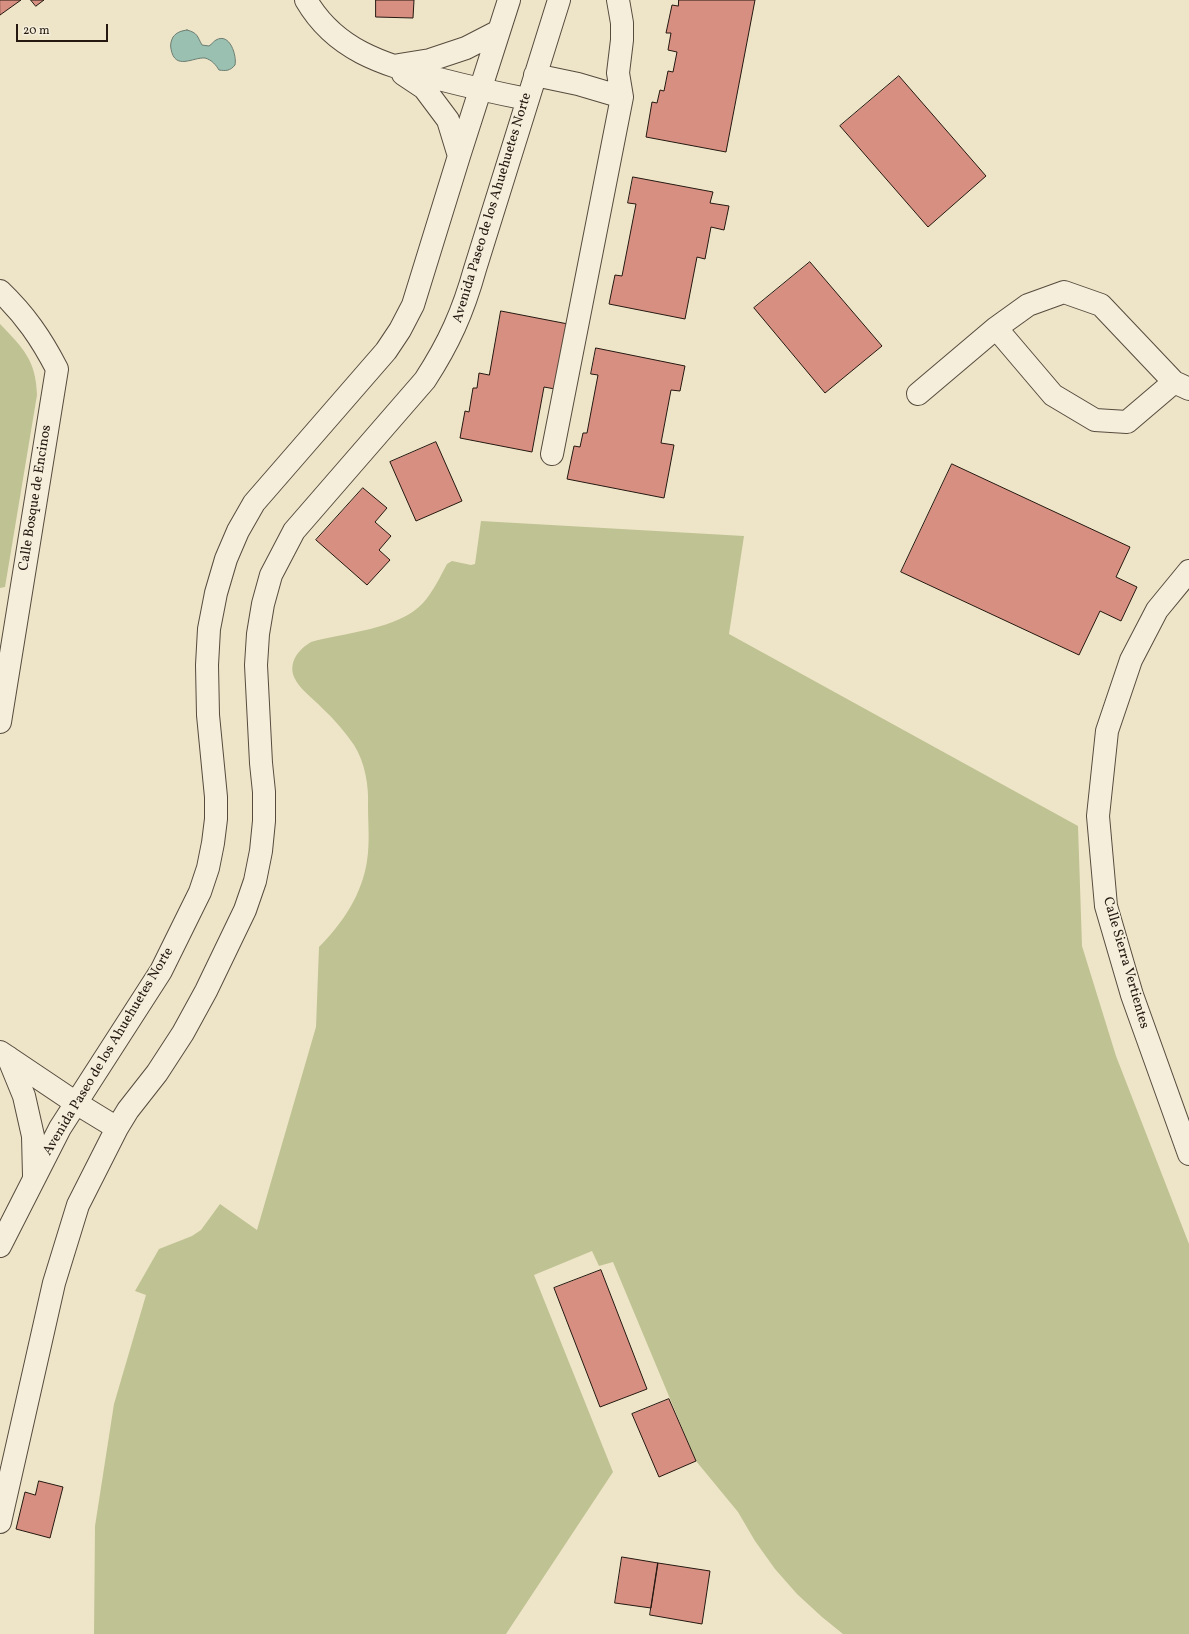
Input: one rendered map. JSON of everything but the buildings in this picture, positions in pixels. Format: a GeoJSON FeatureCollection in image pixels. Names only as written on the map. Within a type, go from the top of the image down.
{"type":"FeatureCollection","features":[{"type":"Feature","properties":{"kind":"street"},"geometry":{"type":"LineString","coordinates":[[306,0],[324,25],[344,43],[367,56],[392,67],[480,90],[527,99]]}},
{"type":"Feature","properties":{"kind":"street","name":"Avenida Paseo de los Ahuehuetes Norte"},"geometry":{"type":"LineString","coordinates":[[0,1246],[60,1128],[161,971],[200,892],[208,868],[216,819],[216,797],[208,715],[209,629],[216,593],[226,559],[238,531],[254,503],[386,351],[400,330],[415,298],[509,0]]}},
{"type":"Feature","properties":{"kind":"street","name":"Avenida Paseo de los Ahuehuetes Norte"},"geometry":{"type":"LineString","coordinates":[[0,1522],[54,1283],[78,1205],[117,1128],[128,1110],[157,1073],[187,1026],[206,992],[245,910],[255,881],[261,851],[264,821],[264,792],[256,665],[258,634],[263,604],[271,575],[294,531],[425,380],[456,328],[467,299],[534,75],[559,0]]}},
{"type":"Feature","properties":{"kind":"street"},"geometry":{"type":"LineString","coordinates":[[552,454],[622,97],[618,73],[622,40],[622,23],[618,0]]}},
{"type":"Feature","properties":{"kind":"street"},"geometry":{"type":"LineString","coordinates":[[392,67],[430,60],[466,48],[499,31]]}},
{"type":"Feature","properties":{"kind":"street"},"geometry":{"type":"LineString","coordinates":[[392,67],[424,88],[448,120],[459,156]]}},
{"type":"Feature","properties":{"kind":"street"},"geometry":{"type":"LineString","coordinates":[[534,75],[578,84],[622,97]]}},
{"type":"Feature","properties":{"kind":"street","name":"Calle Bosque de Encinos"},"geometry":{"type":"LineString","coordinates":[[0,291],[15,305],[31,324],[57,369],[0,722]]}},
{"type":"Feature","properties":{"kind":"street"},"geometry":{"type":"LineString","coordinates":[[918,394],[996,328],[1028,305],[1064,292],[1101,305],[1181,386],[1127,422],[1095,420],[1053,395],[996,328]]}},
{"type":"Feature","properties":{"kind":"street","name":"Calle Sierra Vertientes"},"geometry":{"type":"LineString","coordinates":[[1189,571],[1157,610],[1131,660],[1107,731],[1098,816],[1106,906],[1132,995],[1189,1154]]}},
{"type":"Feature","properties":{"kind":"street"},"geometry":{"type":"LineString","coordinates":[[4,1055],[76,1103],[117,1128]]}},
{"type":"Feature","properties":{"kind":"street"},"geometry":{"type":"LineString","coordinates":[[4,1055],[24,1096],[33,1136],[34,1178]]}},
{"type":"Feature","properties":{"kind":"shaded area"},"geometry":{"type":"Polygon","coordinates":[[[181,31],[191,31],[198,37],[202,45],[209,46],[216,40],[221,38],[225,39],[232,46],[234,51],[235,65],[230,69],[219,70],[212,61],[205,58],[185,61],[176,60],[171,49],[173,37],[181,31]]]}},
{"type":"Feature","properties":{"kind":"shaded area"},"geometry":{"type":"Polygon","coordinates":[[[0,324],[27,355],[34,373],[37,395],[5,587],[0,588],[0,324]]]}},
{"type":"Feature","properties":{"kind":"shaded area"},"geometry":{"type":"Polygon","coordinates":[[[481,521],[744,536],[729,634],[1078,826],[1082,946],[1116,1056],[1189,1244],[1189,1634],[843,1634],[797,1594],[775,1569],[755,1541],[738,1512],[696,1461],[613,1262],[599,1266],[592,1251],[534,1275],[613,1472],[506,1634],[94,1634],[95,1526],[114,1404],[146,1295],[135,1291],[159,1249],[192,1236],[201,1230],[220,1204],[257,1230],[316,1027],[319,947],[336,928],[350,907],[361,885],[367,861],[369,840],[368,790],[364,766],[354,745],[343,730],[296,681],[292,666],[296,656],[302,648],[311,642],[370,629],[400,619],[413,612],[430,594],[447,564],[452,561],[471,565],[475,564],[481,521]]]}}]}
